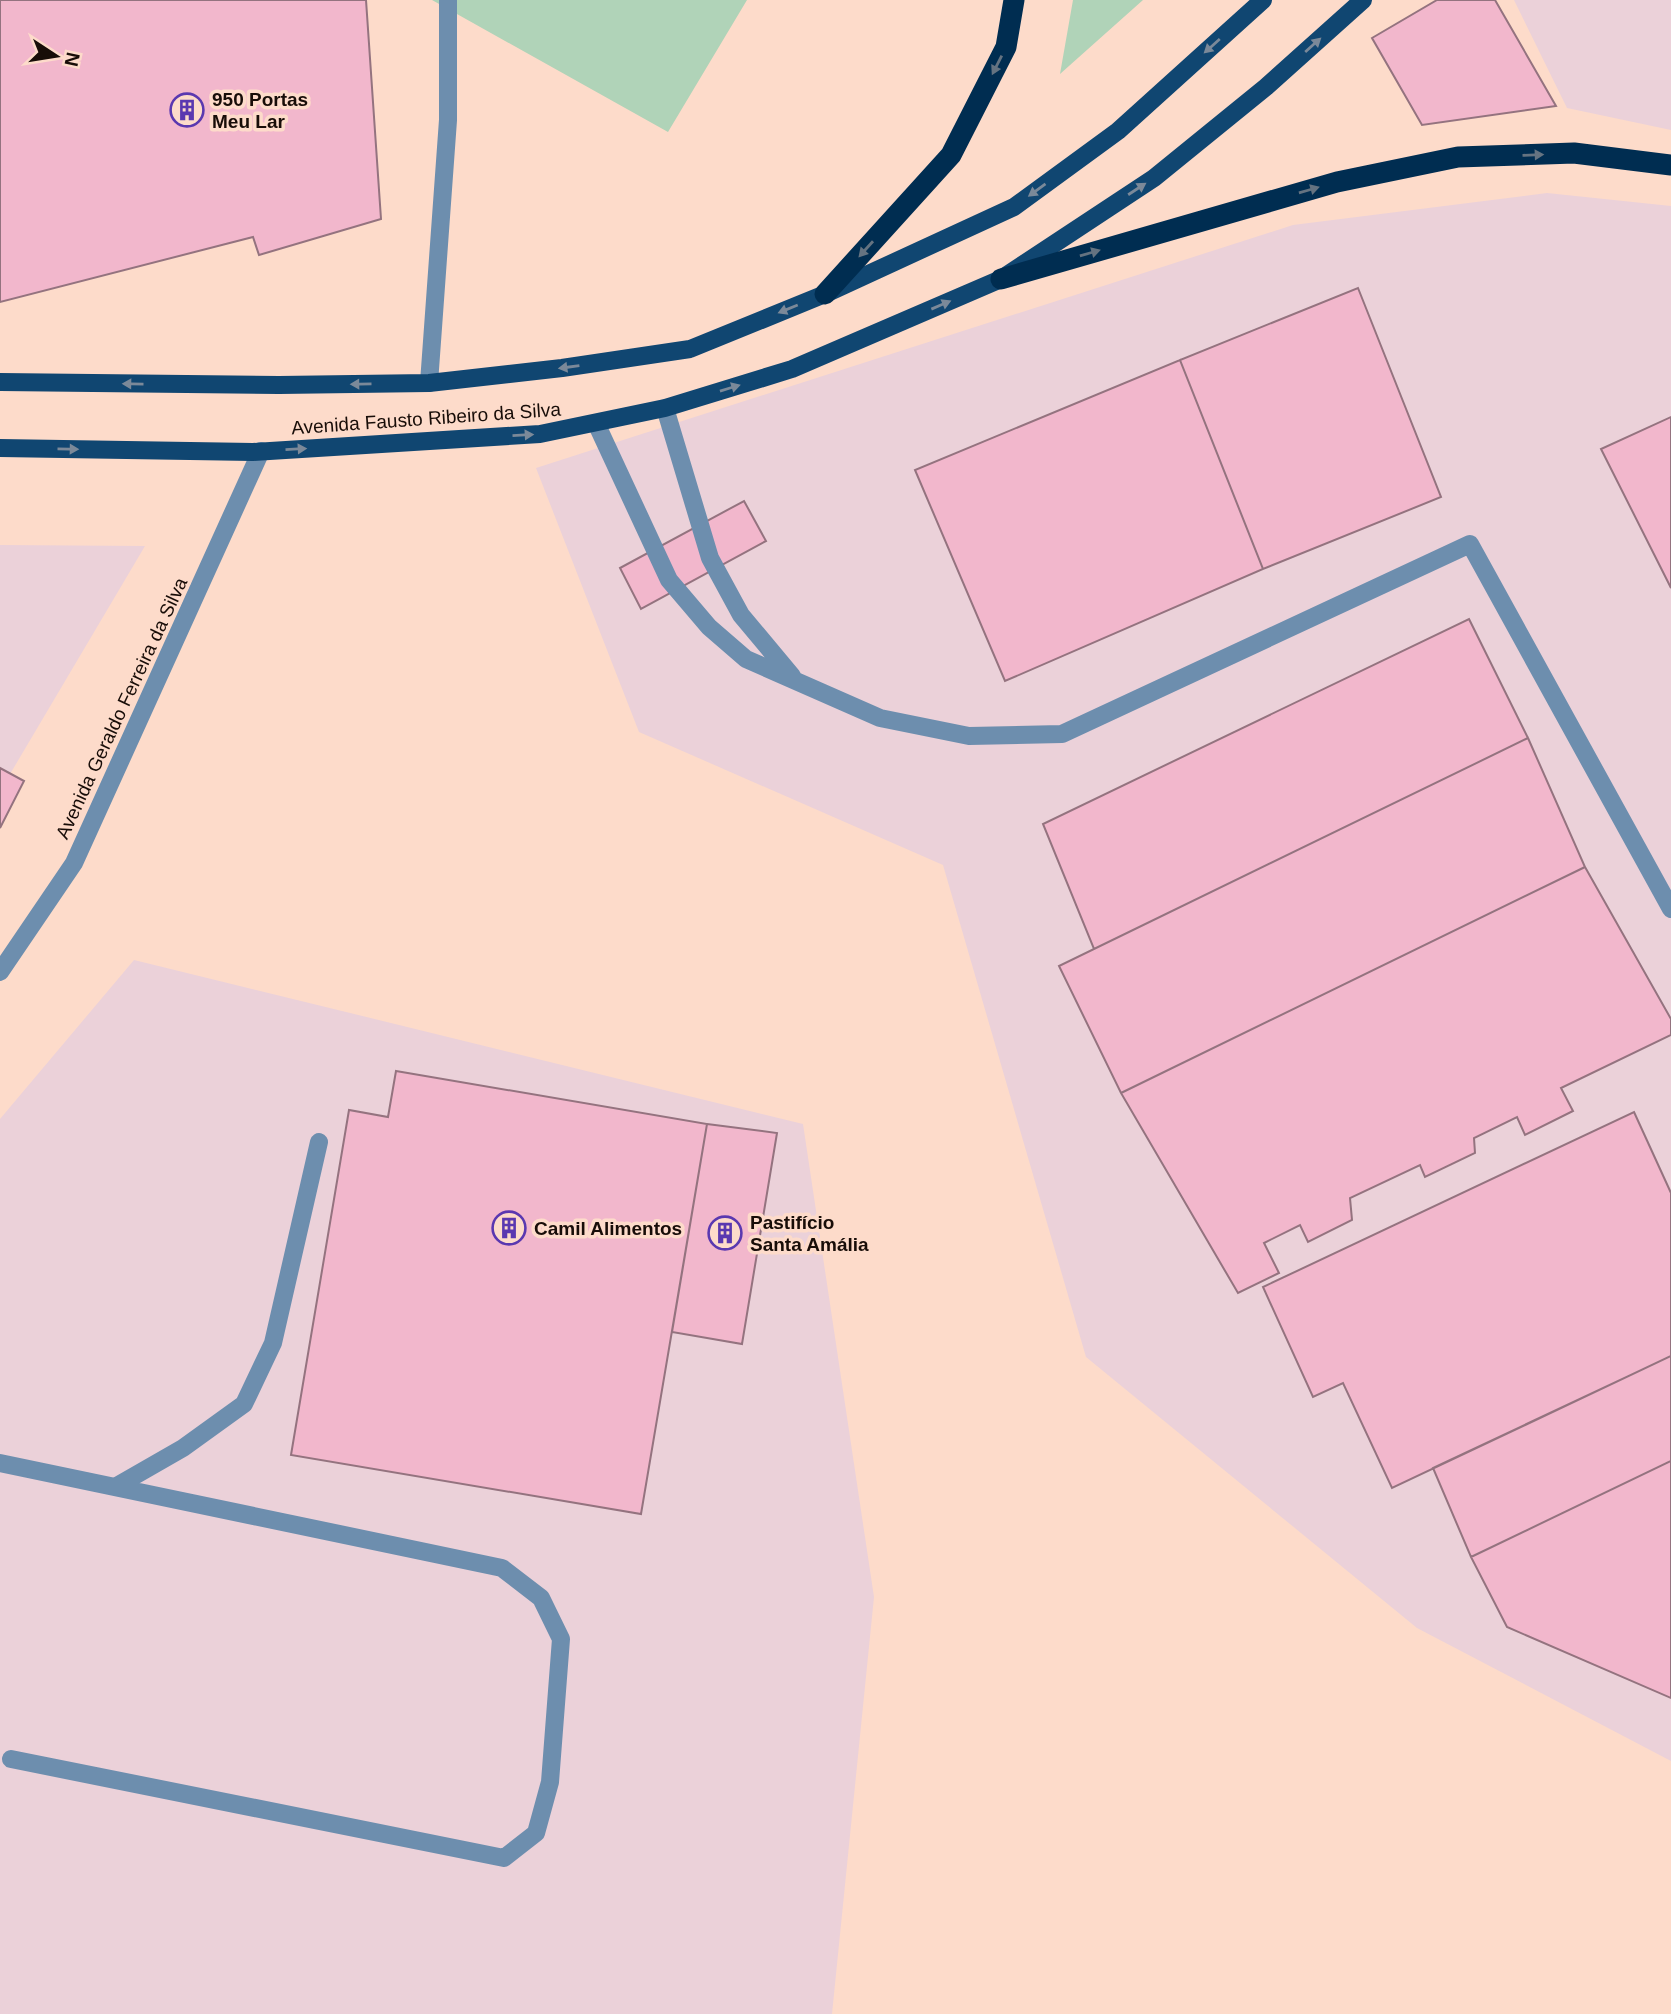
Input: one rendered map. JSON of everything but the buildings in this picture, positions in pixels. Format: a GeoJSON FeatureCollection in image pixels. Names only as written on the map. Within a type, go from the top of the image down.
{"type":"FeatureCollection","features":[{"type":"Feature","properties":{"kind":"highway"},"geometry":{"type":"LineString","coordinates":[[825,295],[951,155],[1006,47],[1014,0]]}},
{"type":"Feature","properties":{"kind":"highway"},"geometry":{"type":"LineString","coordinates":[[1001,279],[1337,182],[1458,157],[1574,153],[1671,165]]}},
{"type":"Feature","properties":{"kind":"main road","name":"Avenida Fausto Ribeiro da Silva"},"geometry":{"type":"LineString","coordinates":[[0,382],[279,385],[429,383],[562,368],[690,349],[825,295],[1014,207],[1118,131],[1262,0]]}},
{"type":"Feature","properties":{"kind":"main road","name":"Avenida Fausto Ribeiro da Silva"},"geometry":{"type":"LineString","coordinates":[[0,448],[261,451],[540,434],[665,408],[792,369],[1001,279],[1154,178],[1266,87],[1363,0]]}},
{"type":"Feature","properties":{"kind":"street"},"geometry":{"type":"LineString","coordinates":[[429,383],[447,120],[448,0]]}},
{"type":"Feature","properties":{"kind":"street"},"geometry":{"type":"LineString","coordinates":[[665,408],[710,558],[741,615],[795,678]]}},
{"type":"Feature","properties":{"kind":"street"},"geometry":{"type":"LineString","coordinates":[[596,423],[668,580],[709,627],[746,659],[795,678],[880,718],[969,736],[1062,734],[1470,544],[1671,909]]}},
{"type":"Feature","properties":{"kind":"street","name":"Avenida Geraldo Ferreira da Silva"},"geometry":{"type":"LineString","coordinates":[[0,972],[74,863],[261,451]]}},
{"type":"Feature","properties":{"kind":"street"},"geometry":{"type":"LineString","coordinates":[[115,1487],[183,1448],[244,1404],[273,1343],[319,1142]]}},
{"type":"Feature","properties":{"kind":"street"},"geometry":{"type":"LineString","coordinates":[[0,1463],[502,1568],[541,1598],[561,1639],[550,1782],[536,1833],[503,1858],[11,1759]]}},
{"type":"Feature","properties":{"kind":"shaded area"},"geometry":{"type":"Polygon","coordinates":[[[1514,0],[1671,0],[1671,130],[1567,108],[1514,0]]]}},
{"type":"Feature","properties":{"kind":"shaded area"},"geometry":{"type":"Polygon","coordinates":[[[1547,193],[1671,206],[1671,1761],[1417,1628],[1086,1357],[943,865],[639,732],[536,468],[1293,225],[1547,193]]]}},
{"type":"Feature","properties":{"kind":"shaded area"},"geometry":{"type":"Polygon","coordinates":[[[0,545],[145,546],[0,791],[0,545]]]}},
{"type":"Feature","properties":{"kind":"shaded area"},"geometry":{"type":"Polygon","coordinates":[[[134,960],[803,1124],[874,1597],[832,2014],[0,2014],[0,1119],[134,960]]]}},
{"type":"Feature","properties":{"kind":"green space"},"geometry":{"type":"Polygon","coordinates":[[[432,0],[747,0],[668,132],[432,0]]]}},
{"type":"Feature","properties":{"kind":"green space"},"geometry":{"type":"Polygon","coordinates":[[[1073,0],[1143,0],[1060,74],[1073,0]]]}},
{"type":"Feature","properties":{"kind":"place","name":"950 Portas Meu Lar"},"geometry":{"type":"Point","coordinates":[187,110]}},
{"type":"Feature","properties":{"kind":"place","name":"Camil Alimentos"},"geometry":{"type":"Point","coordinates":[509,1228]}},
{"type":"Feature","properties":{"kind":"place","name":"Pastifício Santa Amália"},"geometry":{"type":"Point","coordinates":[725,1233]}}]}
